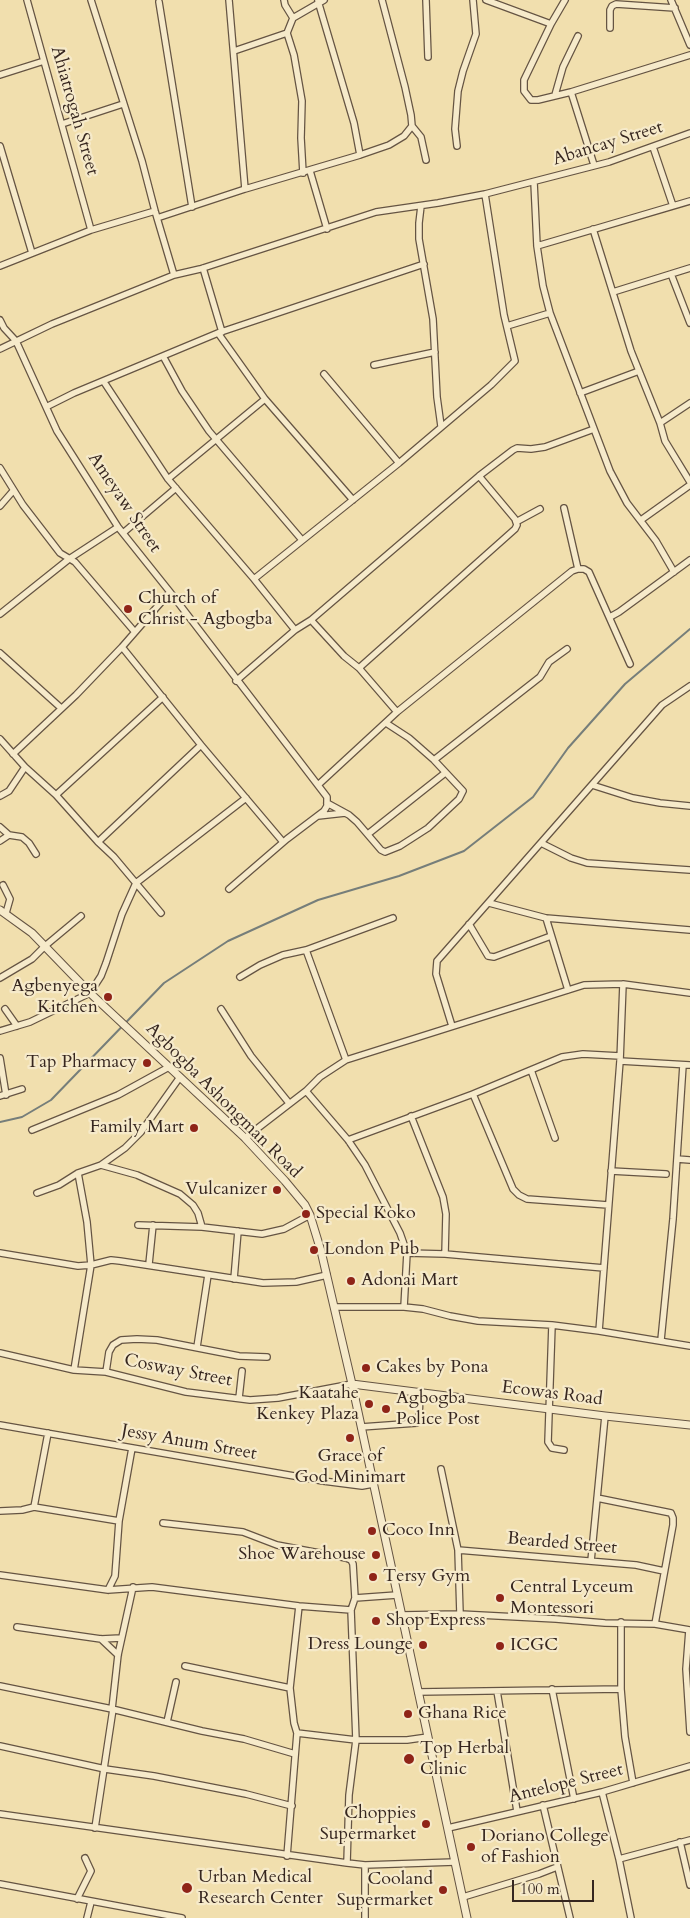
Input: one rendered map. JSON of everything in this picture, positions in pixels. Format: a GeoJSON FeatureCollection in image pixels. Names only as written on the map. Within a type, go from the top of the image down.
{"type":"FeatureCollection","features":[{"type":"Feature","properties":{"kind":"street","name":"Ahiatrogah Street"},"geometry":{"type":"LineString","coordinates":[[27,0],[91,230]]}},
{"type":"Feature","properties":{"kind":"street"},"geometry":{"type":"LineString","coordinates":[[91,0],[142,161],[174,275]]}},
{"type":"Feature","properties":{"kind":"street"},"geometry":{"type":"LineString","coordinates":[[229,0],[245,189]]}},
{"type":"Feature","properties":{"kind":"street"},"geometry":{"type":"LineString","coordinates":[[284,0],[284,5],[293,18]]}},
{"type":"Feature","properties":{"kind":"street"},"geometry":{"type":"LineString","coordinates":[[382,0],[405,87],[412,126],[421,137],[426,160]]}},
{"type":"Feature","properties":{"kind":"street"},"geometry":{"type":"LineString","coordinates":[[426,0],[428,57]]}},
{"type":"Feature","properties":{"kind":"street"},"geometry":{"type":"LineString","coordinates":[[457,146],[455,129],[458,91],[476,34],[473,0]]}},
{"type":"Feature","properties":{"kind":"street"},"geometry":{"type":"LineString","coordinates":[[486,0],[551,24]]}},
{"type":"Feature","properties":{"kind":"street"},"geometry":{"type":"LineString","coordinates":[[565,0],[551,24],[524,80],[523,86],[526,95],[531,100],[571,92],[690,55]]}},
{"type":"Feature","properties":{"kind":"street"},"geometry":{"type":"LineString","coordinates":[[671,0],[690,44]]}},
{"type":"Feature","properties":{"kind":"street"},"geometry":{"type":"LineString","coordinates":[[303,173],[301,138],[302,100],[294,55],[287,33],[293,18],[320,1],[354,123],[360,155]]}},
{"type":"Feature","properties":{"kind":"street"},"geometry":{"type":"LineString","coordinates":[[159,2],[192,206]]}},
{"type":"Feature","properties":{"kind":"street"},"geometry":{"type":"LineString","coordinates":[[610,28],[610,10],[616,4],[675,8]]}},
{"type":"Feature","properties":{"kind":"street"},"geometry":{"type":"LineString","coordinates":[[234,51],[287,33]]}},
{"type":"Feature","properties":{"kind":"street"},"geometry":{"type":"LineString","coordinates":[[555,95],[562,68],[578,36]]}},
{"type":"Feature","properties":{"kind":"street"},"geometry":{"type":"LineString","coordinates":[[0,75],[44,61]]}},
{"type":"Feature","properties":{"kind":"street"},"geometry":{"type":"LineString","coordinates":[[571,92],[594,165]]}},
{"type":"Feature","properties":{"kind":"street"},"geometry":{"type":"LineString","coordinates":[[62,124],[123,104]]}},
{"type":"Feature","properties":{"kind":"street"},"geometry":{"type":"LineString","coordinates":[[157,218],[245,189],[360,155],[398,140],[412,126]]}},
{"type":"Feature","properties":{"kind":"street","name":"Abancay Street"},"geometry":{"type":"LineString","coordinates":[[0,349],[174,275],[203,268],[376,212],[485,194],[534,182],[653,147],[690,133]]}},
{"type":"Feature","properties":{"kind":"street"},"geometry":{"type":"LineString","coordinates":[[0,146],[32,253]]}},
{"type":"Feature","properties":{"kind":"street"},"geometry":{"type":"LineString","coordinates":[[653,147],[673,206]]}},
{"type":"Feature","properties":{"kind":"street"},"geometry":{"type":"LineString","coordinates":[[310,171],[327,229]]}},
{"type":"Feature","properties":{"kind":"street"},"geometry":{"type":"LineString","coordinates":[[534,182],[537,246],[543,286],[550,313],[616,484],[674,572]]}},
{"type":"Feature","properties":{"kind":"street"},"geometry":{"type":"LineString","coordinates":[[254,579],[399,462],[491,385],[514,363],[516,357],[504,314],[485,194]]}},
{"type":"Feature","properties":{"kind":"street"},"geometry":{"type":"LineString","coordinates":[[537,246],[690,200]]}},
{"type":"Feature","properties":{"kind":"street"},"geometry":{"type":"LineString","coordinates":[[421,206],[418,223],[419,239],[432,319],[437,397],[441,426]]}},
{"type":"Feature","properties":{"kind":"street"},"geometry":{"type":"LineString","coordinates":[[0,266],[91,230],[155,211]]}},
{"type":"Feature","properties":{"kind":"street"},"geometry":{"type":"LineString","coordinates":[[593,229],[631,351],[660,422],[665,441],[690,483],[641,520]]}},
{"type":"Feature","properties":{"kind":"street"},"geometry":{"type":"LineString","coordinates":[[46,407],[74,393],[220,332],[424,264]]}},
{"type":"Feature","properties":{"kind":"street"},"geometry":{"type":"LineString","coordinates":[[203,268],[220,332],[265,399],[353,500]]}},
{"type":"Feature","properties":{"kind":"street"},"geometry":{"type":"LineString","coordinates":[[613,292],[690,268]]}},
{"type":"Feature","properties":{"kind":"street"},"geometry":{"type":"LineString","coordinates":[[671,274],[690,323]]}},
{"type":"Feature","properties":{"kind":"street"},"geometry":{"type":"LineString","coordinates":[[507,326],[550,313]]}},
{"type":"Feature","properties":{"kind":"street","name":"Ameyaw Street"},"geometry":{"type":"LineString","coordinates":[[0,320],[4,328],[16,341],[58,431],[122,533],[170,592],[236,681],[318,785],[327,797],[327,803]]}},
{"type":"Feature","properties":{"kind":"street"},"geometry":{"type":"LineString","coordinates":[[374,365],[435,352]]}},
{"type":"Feature","properties":{"kind":"street"},"geometry":{"type":"LineString","coordinates":[[163,356],[182,391],[216,439],[302,540]]}},
{"type":"Feature","properties":{"kind":"street"},"geometry":{"type":"LineString","coordinates":[[580,393],[639,371]]}},
{"type":"Feature","properties":{"kind":"street"},"geometry":{"type":"LineString","coordinates":[[324,374],[399,462]]}},
{"type":"Feature","properties":{"kind":"street"},"geometry":{"type":"LineString","coordinates":[[104,382],[168,479],[295,630]]}},
{"type":"Feature","properties":{"kind":"street"},"geometry":{"type":"LineString","coordinates":[[168,479],[265,399]]}},
{"type":"Feature","properties":{"kind":"street"},"geometry":{"type":"LineString","coordinates":[[660,422],[690,402]]}},
{"type":"Feature","properties":{"kind":"street"},"geometry":{"type":"LineString","coordinates":[[236,681],[295,630],[311,620],[479,476],[517,448],[545,447],[594,429]]}},
{"type":"Feature","properties":{"kind":"street"},"geometry":{"type":"LineString","coordinates":[[0,468],[13,491],[60,553],[74,562],[134,631]]}},
{"type":"Feature","properties":{"kind":"street"},"geometry":{"type":"LineString","coordinates":[[359,668],[515,529],[516,522],[479,476]]}},
{"type":"Feature","properties":{"kind":"street"},"geometry":{"type":"LineString","coordinates":[[122,533],[176,488]]}},
{"type":"Feature","properties":{"kind":"street"},"geometry":{"type":"LineString","coordinates":[[0,506],[13,491]]}},
{"type":"Feature","properties":{"kind":"street"},"geometry":{"type":"LineString","coordinates":[[564,508],[578,569]]}},
{"type":"Feature","properties":{"kind":"street"},"geometry":{"type":"LineString","coordinates":[[516,522],[540,509]]}},
{"type":"Feature","properties":{"kind":"street"},"geometry":{"type":"LineString","coordinates":[[0,614],[69,559],[118,527]]}},
{"type":"Feature","properties":{"kind":"street"},"geometry":{"type":"LineString","coordinates":[[610,617],[690,560]]}},
{"type":"Feature","properties":{"kind":"street"},"geometry":{"type":"LineString","coordinates":[[318,785],[397,712],[578,569],[584,569],[589,572],[630,664]]}},
{"type":"Feature","properties":{"kind":"street"},"geometry":{"type":"LineString","coordinates":[[13,754],[76,695],[122,647],[170,592]]}},
{"type":"Feature","properties":{"kind":"street"},"geometry":{"type":"LineString","coordinates":[[311,620],[344,656],[359,668],[397,712]]}},
{"type":"Feature","properties":{"kind":"street"},"geometry":{"type":"LineString","coordinates":[[122,647],[283,842]]}},
{"type":"Feature","properties":{"kind":"street"},"geometry":{"type":"LineString","coordinates":[[434,760],[540,677],[549,662],[567,649]]}},
{"type":"Feature","properties":{"kind":"street"},"geometry":{"type":"LineString","coordinates":[[0,653],[61,708]]}},
{"type":"Feature","properties":{"kind":"street"},"geometry":{"type":"LineString","coordinates":[[452,1026],[435,968],[437,961],[662,704],[690,686]]}},
{"type":"Feature","properties":{"kind":"street"},"geometry":{"type":"LineString","coordinates":[[56,795],[162,697]]}},
{"type":"Feature","properties":{"kind":"street"},"geometry":{"type":"LineString","coordinates":[[229,889],[283,842],[324,811],[327,803],[357,822],[380,850],[385,852],[400,846],[428,828],[459,799],[463,790],[409,738],[386,723]]}},
{"type":"Feature","properties":{"kind":"street"},"geometry":{"type":"LineString","coordinates":[[0,739],[114,857],[161,913]]}},
{"type":"Feature","properties":{"kind":"street"},"geometry":{"type":"LineString","coordinates":[[98,842],[201,745]]}},
{"type":"Feature","properties":{"kind":"street"},"geometry":{"type":"LineString","coordinates":[[1,797],[9,791],[25,767]]}},
{"type":"Feature","properties":{"kind":"street"},"geometry":{"type":"LineString","coordinates":[[368,834],[446,774]]}},
{"type":"Feature","properties":{"kind":"street"},"geometry":{"type":"LineString","coordinates":[[592,785],[651,801],[690,806]]}},
{"type":"Feature","properties":{"kind":"street"},"geometry":{"type":"LineString","coordinates":[[0,1031],[30,1022],[90,993],[101,976],[122,914],[136,883],[246,798]]}},
{"type":"Feature","properties":{"kind":"street"},"geometry":{"type":"LineString","coordinates":[[318,816],[345,813]]}},
{"type":"Feature","properties":{"kind":"street"},"geometry":{"type":"LineString","coordinates":[[0,827],[9,835],[22,837],[29,843],[36,854]]}},
{"type":"Feature","properties":{"kind":"street"},"geometry":{"type":"LineString","coordinates":[[0,841],[9,835]]}},
{"type":"Feature","properties":{"kind":"street"},"geometry":{"type":"LineString","coordinates":[[541,843],[571,858],[586,863],[690,870]]}},
{"type":"Feature","properties":{"kind":"street"},"geometry":{"type":"LineString","coordinates":[[3,885],[10,899],[3,912]]}},
{"type":"Feature","properties":{"kind":"street"},"geometry":{"type":"LineString","coordinates":[[489,903],[546,918],[690,930]]}},
{"type":"Feature","properties":{"kind":"street","name":"Agbogba Ashongman Road"},"geometry":{"type":"LineString","coordinates":[[3,912],[32,933],[90,993],[245,1138],[285,1181],[305,1205],[310,1215],[327,1275],[352,1384],[466,1918]]}},
{"type":"Feature","properties":{"kind":"street"},"geometry":{"type":"LineString","coordinates":[[0,978],[32,959],[81,916]]}},
{"type":"Feature","properties":{"kind":"street"},"geometry":{"type":"LineString","coordinates":[[240,977],[282,955],[306,950],[392,918]]}},
{"type":"Feature","properties":{"kind":"street"},"geometry":{"type":"LineString","coordinates":[[546,918],[568,990]]}},
{"type":"Feature","properties":{"kind":"street"},"geometry":{"type":"LineString","coordinates":[[469,924],[488,956],[494,957],[551,936]]}},
{"type":"Feature","properties":{"kind":"street"},"geometry":{"type":"LineString","coordinates":[[306,950],[346,1060]]}},
{"type":"Feature","properties":{"kind":"street"},"geometry":{"type":"LineString","coordinates":[[245,1138],[320,1077],[346,1060],[568,990],[599,984],[623,984],[690,993]]}},
{"type":"Feature","properties":{"kind":"street"},"geometry":{"type":"LineString","coordinates":[[599,1330],[620,1058],[623,984]]}},
{"type":"Feature","properties":{"kind":"street"},"geometry":{"type":"LineString","coordinates":[[5,1009],[17,1026]]}},
{"type":"Feature","properties":{"kind":"street"},"geometry":{"type":"LineString","coordinates":[[221,1009],[252,1056],[289,1103]]}},
{"type":"Feature","properties":{"kind":"street"},"geometry":{"type":"LineString","coordinates":[[348,1140],[473,1094],[572,1054],[687,1065],[661,1340]]}},
{"type":"Feature","properties":{"kind":"street"},"geometry":{"type":"LineString","coordinates":[[0,1058],[3,1096],[22,1089]]}},
{"type":"Feature","properties":{"kind":"street"},"geometry":{"type":"LineString","coordinates":[[32,1130],[118,1095],[169,1067]]}},
{"type":"Feature","properties":{"kind":"street"},"geometry":{"type":"LineString","coordinates":[[530,1070],[555,1138]]}},
{"type":"Feature","properties":{"kind":"street"},"geometry":{"type":"LineString","coordinates":[[37,1193],[59,1185],[78,1173],[101,1165],[125,1148],[141,1132],[180,1077]]}},
{"type":"Feature","properties":{"kind":"street"},"geometry":{"type":"LineString","coordinates":[[306,1090],[348,1140],[364,1165],[400,1233],[407,1253],[404,1307]]}},
{"type":"Feature","properties":{"kind":"street"},"geometry":{"type":"LineString","coordinates":[[473,1094],[513,1188],[519,1195],[527,1199],[608,1205]]}},
{"type":"Feature","properties":{"kind":"street"},"geometry":{"type":"LineString","coordinates":[[411,1116],[443,1197],[446,1214],[445,1254]]}},
{"type":"Feature","properties":{"kind":"street"},"geometry":{"type":"LineString","coordinates":[[677,1159],[690,1160]]}},
{"type":"Feature","properties":{"kind":"street"},"geometry":{"type":"LineString","coordinates":[[101,1165],[137,1175],[180,1194],[193,1205],[198,1213],[202,1227]]}},
{"type":"Feature","properties":{"kind":"street"},"geometry":{"type":"LineString","coordinates":[[611,1171],[666,1174]]}},
{"type":"Feature","properties":{"kind":"street"},"geometry":{"type":"LineString","coordinates":[[74,1370],[91,1265],[87,1222],[78,1173]]}},
{"type":"Feature","properties":{"kind":"street"},"geometry":{"type":"LineString","coordinates":[[138,1225],[202,1227],[262,1234],[273,1233],[310,1215]]}},
{"type":"Feature","properties":{"kind":"street"},"geometry":{"type":"LineString","coordinates":[[149,1264],[153,1225]]}},
{"type":"Feature","properties":{"kind":"street"},"geometry":{"type":"LineString","coordinates":[[234,1279],[238,1231]]}},
{"type":"Feature","properties":{"kind":"street"},"geometry":{"type":"LineString","coordinates":[[0,1253],[78,1266],[110,1260],[149,1264],[208,1275],[263,1282],[296,1282],[327,1275]]}},
{"type":"Feature","properties":{"kind":"street"},"geometry":{"type":"LineString","coordinates":[[407,1253],[445,1254],[604,1268]]}},
{"type":"Feature","properties":{"kind":"street"},"geometry":{"type":"LineString","coordinates":[[197,1347],[208,1275]]}},
{"type":"Feature","properties":{"kind":"street"},"geometry":{"type":"LineString","coordinates":[[334,1307],[404,1307],[423,1309],[478,1321],[599,1330],[690,1346]]}},
{"type":"Feature","properties":{"kind":"street"},"geometry":{"type":"LineString","coordinates":[[552,1325],[548,1409],[549,1446],[564,1450]]}},
{"type":"Feature","properties":{"kind":"street"},"geometry":{"type":"LineString","coordinates":[[106,1372],[109,1352],[113,1345],[121,1340],[157,1340],[239,1356],[267,1358]]}},
{"type":"Feature","properties":{"kind":"street","name":"Cosway Street"},"geometry":{"type":"LineString","coordinates":[[0,1353],[74,1370],[106,1372],[186,1392],[250,1400],[278,1398],[352,1384]]}},
{"type":"Feature","properties":{"kind":"street"},"geometry":{"type":"LineString","coordinates":[[239,1398],[242,1371]]}},
{"type":"Feature","properties":{"kind":"street","name":"Ecowas Road"},"geometry":{"type":"LineString","coordinates":[[352,1384],[605,1416],[690,1424]]}},
{"type":"Feature","properties":{"kind":"street"},"geometry":{"type":"LineString","coordinates":[[361,1426],[417,1423],[419,1419],[420,1393]]}},
{"type":"Feature","properties":{"kind":"street"},"geometry":{"type":"LineString","coordinates":[[591,1561],[605,1416]]}},
{"type":"Feature","properties":{"kind":"street","name":"Jessy Anum Street"},"geometry":{"type":"LineString","coordinates":[[0,1425],[323,1481],[362,1486],[373,1484]]}},
{"type":"Feature","properties":{"kind":"street"},"geometry":{"type":"LineString","coordinates":[[34,1507],[48,1433]]}},
{"type":"Feature","properties":{"kind":"street"},"geometry":{"type":"LineString","coordinates":[[108,1590],[115,1576],[119,1521],[132,1448]]}},
{"type":"Feature","properties":{"kind":"street"},"geometry":{"type":"LineString","coordinates":[[441,1469],[458,1550],[460,1614]]}},
{"type":"Feature","properties":{"kind":"street"},"geometry":{"type":"LineString","coordinates":[[597,1498],[671,1512],[673,1525],[655,1624]]}},
{"type":"Feature","properties":{"kind":"street"},"geometry":{"type":"LineString","coordinates":[[0,1511],[22,1510],[34,1507],[119,1521]]}},
{"type":"Feature","properties":{"kind":"street"},"geometry":{"type":"LineString","coordinates":[[163,1523],[243,1532],[277,1545],[351,1560],[353,1564],[355,1598],[351,1610],[356,1740],[349,1795],[347,1864]]}},
{"type":"Feature","properties":{"kind":"street","name":"Bearded Street"},"geometry":{"type":"LineString","coordinates":[[458,1550],[636,1564],[664,1570]]}},
{"type":"Feature","properties":{"kind":"street"},"geometry":{"type":"LineString","coordinates":[[0,1575],[108,1590],[152,1587],[212,1596],[351,1610]]}},
{"type":"Feature","properties":{"kind":"street"},"geometry":{"type":"LineString","coordinates":[[115,1576],[122,1588]]}},
{"type":"Feature","properties":{"kind":"street"},"geometry":{"type":"LineString","coordinates":[[95,1828],[113,1709],[118,1655],[132,1587]]}},
{"type":"Feature","properties":{"kind":"street"},"geometry":{"type":"LineString","coordinates":[[355,1598],[397,1595]]}},
{"type":"Feature","properties":{"kind":"street"},"geometry":{"type":"LineString","coordinates":[[288,1856],[297,1733],[293,1718],[290,1688],[299,1606]]}},
{"type":"Feature","properties":{"kind":"street"},"geometry":{"type":"LineString","coordinates":[[401,1615],[460,1614],[605,1623],[621,1622],[655,1624],[690,1630],[686,1669],[690,1732]]}},
{"type":"Feature","properties":{"kind":"street"},"geometry":{"type":"LineString","coordinates":[[621,1622],[621,1689],[625,1737],[633,1783]]}},
{"type":"Feature","properties":{"kind":"street"},"geometry":{"type":"LineString","coordinates":[[17,1627],[101,1639],[121,1638]]}},
{"type":"Feature","properties":{"kind":"street"},"geometry":{"type":"LineString","coordinates":[[101,1639],[118,1655]]}},
{"type":"Feature","properties":{"kind":"street"},"geometry":{"type":"LineString","coordinates":[[185,1666],[290,1688]]}},
{"type":"Feature","properties":{"kind":"street"},"geometry":{"type":"LineString","coordinates":[[167,1722],[176,1682]]}},
{"type":"Feature","properties":{"kind":"street"},"geometry":{"type":"LineString","coordinates":[[0,1686],[113,1709],[244,1739],[295,1754]]}},
{"type":"Feature","properties":{"kind":"street"},"geometry":{"type":"LineString","coordinates":[[552,1689],[574,1799]]}},
{"type":"Feature","properties":{"kind":"street"},"geometry":{"type":"LineString","coordinates":[[418,1692],[621,1689]]}},
{"type":"Feature","properties":{"kind":"street"},"geometry":{"type":"LineString","coordinates":[[497,1691],[517,1811]]}},
{"type":"Feature","properties":{"kind":"street"},"geometry":{"type":"LineString","coordinates":[[297,1733],[356,1740],[407,1740],[428,1737]]}},
{"type":"Feature","properties":{"kind":"street"},"geometry":{"type":"LineString","coordinates":[[0,1746],[105,1769],[154,1776],[246,1794],[292,1806]]}},
{"type":"Feature","properties":{"kind":"street","name":"Antelope Street"},"geometry":{"type":"LineString","coordinates":[[448,1828],[602,1792],[690,1766]]}},
{"type":"Feature","properties":{"kind":"street"},"geometry":{"type":"LineString","coordinates":[[602,1792],[632,1918]]}},
{"type":"Feature","properties":{"kind":"street"},"geometry":{"type":"LineString","coordinates":[[543,1805],[570,1918]]}},
{"type":"Feature","properties":{"kind":"street"},"geometry":{"type":"LineString","coordinates":[[0,1814],[347,1864],[455,1862]]}},
{"type":"Feature","properties":{"kind":"street"},"geometry":{"type":"LineString","coordinates":[[619,1859],[690,1840]]}},
{"type":"Feature","properties":{"kind":"street"},"geometry":{"type":"LineString","coordinates":[[680,1842],[690,1885]]}},
{"type":"Feature","properties":{"kind":"street"},"geometry":{"type":"LineString","coordinates":[[77,1899],[91,1870],[85,1858]]}},
{"type":"Feature","properties":{"kind":"street"},"geometry":{"type":"LineString","coordinates":[[365,1865],[365,1918]]}},
{"type":"Feature","properties":{"kind":"street"},"geometry":{"type":"LineString","coordinates":[[462,1896],[557,1867]]}},
{"type":"Feature","properties":{"kind":"street"},"geometry":{"type":"LineString","coordinates":[[0,1884],[182,1918]]}},
{"type":"Feature","properties":{"kind":"street"},"geometry":{"type":"LineString","coordinates":[[87,1918],[91,1902]]}},
{"type":"Feature","properties":{"kind":"waterway"},"geometry":{"type":"LineString","coordinates":[[0,1122],[22,1117],[51,1100],[164,983],[228,941],[318,900],[399,876],[464,851],[533,797],[568,748],[625,684],[690,629]]}},
{"type":"Feature","properties":{"kind":"place","name":"Church of Christ - Agbogba"},"geometry":{"type":"Point","coordinates":[128,609]}},
{"type":"Feature","properties":{"kind":"place","name":"Agbenyega Kitchen"},"geometry":{"type":"Point","coordinates":[108,997]}},
{"type":"Feature","properties":{"kind":"place","name":"Tap Pharmacy"},"geometry":{"type":"Point","coordinates":[147,1063]}},
{"type":"Feature","properties":{"kind":"place","name":"Family Mart"},"geometry":{"type":"Point","coordinates":[194,1128]}},
{"type":"Feature","properties":{"kind":"place","name":"Vulcanizer"},"geometry":{"type":"Point","coordinates":[277,1190]}},
{"type":"Feature","properties":{"kind":"place","name":"Special Koko"},"geometry":{"type":"Point","coordinates":[306,1214]}},
{"type":"Feature","properties":{"kind":"place","name":"London Pub"},"geometry":{"type":"Point","coordinates":[314,1250]}},
{"type":"Feature","properties":{"kind":"place","name":"Adonai Mart"},"geometry":{"type":"Point","coordinates":[351,1281]}},
{"type":"Feature","properties":{"kind":"place","name":"Cakes by Pona"},"geometry":{"type":"Point","coordinates":[366,1368]}},
{"type":"Feature","properties":{"kind":"place","name":"Kaatahe Kenkey Plaza"},"geometry":{"type":"Point","coordinates":[369,1404]}},
{"type":"Feature","properties":{"kind":"place","name":"Agbogba Police Post"},"geometry":{"type":"Point","coordinates":[386,1409]}},
{"type":"Feature","properties":{"kind":"place","name":"Grace of God Minimart"},"geometry":{"type":"Point","coordinates":[350,1438]}},
{"type":"Feature","properties":{"kind":"place","name":"Coco Inn"},"geometry":{"type":"Point","coordinates":[372,1531]}},
{"type":"Feature","properties":{"kind":"place","name":"Shoe Warehouse"},"geometry":{"type":"Point","coordinates":[376,1555]}},
{"type":"Feature","properties":{"kind":"place","name":"Tersy Gym"},"geometry":{"type":"Point","coordinates":[373,1577]}},
{"type":"Feature","properties":{"kind":"place","name":"Central Lyceum Montessori"},"geometry":{"type":"Point","coordinates":[500,1598]}},
{"type":"Feature","properties":{"kind":"place","name":"Shop Express"},"geometry":{"type":"Point","coordinates":[376,1621]}},
{"type":"Feature","properties":{"kind":"place","name":"Dress Lounge"},"geometry":{"type":"Point","coordinates":[423,1645]}},
{"type":"Feature","properties":{"kind":"place","name":"ICGC"},"geometry":{"type":"Point","coordinates":[500,1646]}},
{"type":"Feature","properties":{"kind":"place","name":"Ghana Rice"},"geometry":{"type":"Point","coordinates":[408,1714]}},
{"type":"Feature","properties":{"kind":"place","name":"Top Herbal Clinic"},"geometry":{"type":"Point","coordinates":[409,1759]}},
{"type":"Feature","properties":{"kind":"place","name":"Choppies Supermarket"},"geometry":{"type":"Point","coordinates":[426,1824]}},
{"type":"Feature","properties":{"kind":"place","name":"Doriano College of Fashion"},"geometry":{"type":"Point","coordinates":[471,1847]}},
{"type":"Feature","properties":{"kind":"place","name":"Urban Medical Research Center"},"geometry":{"type":"Point","coordinates":[187,1888]}},
{"type":"Feature","properties":{"kind":"place","name":"Cooland Supermarket"},"geometry":{"type":"Point","coordinates":[443,1890]}}]}
